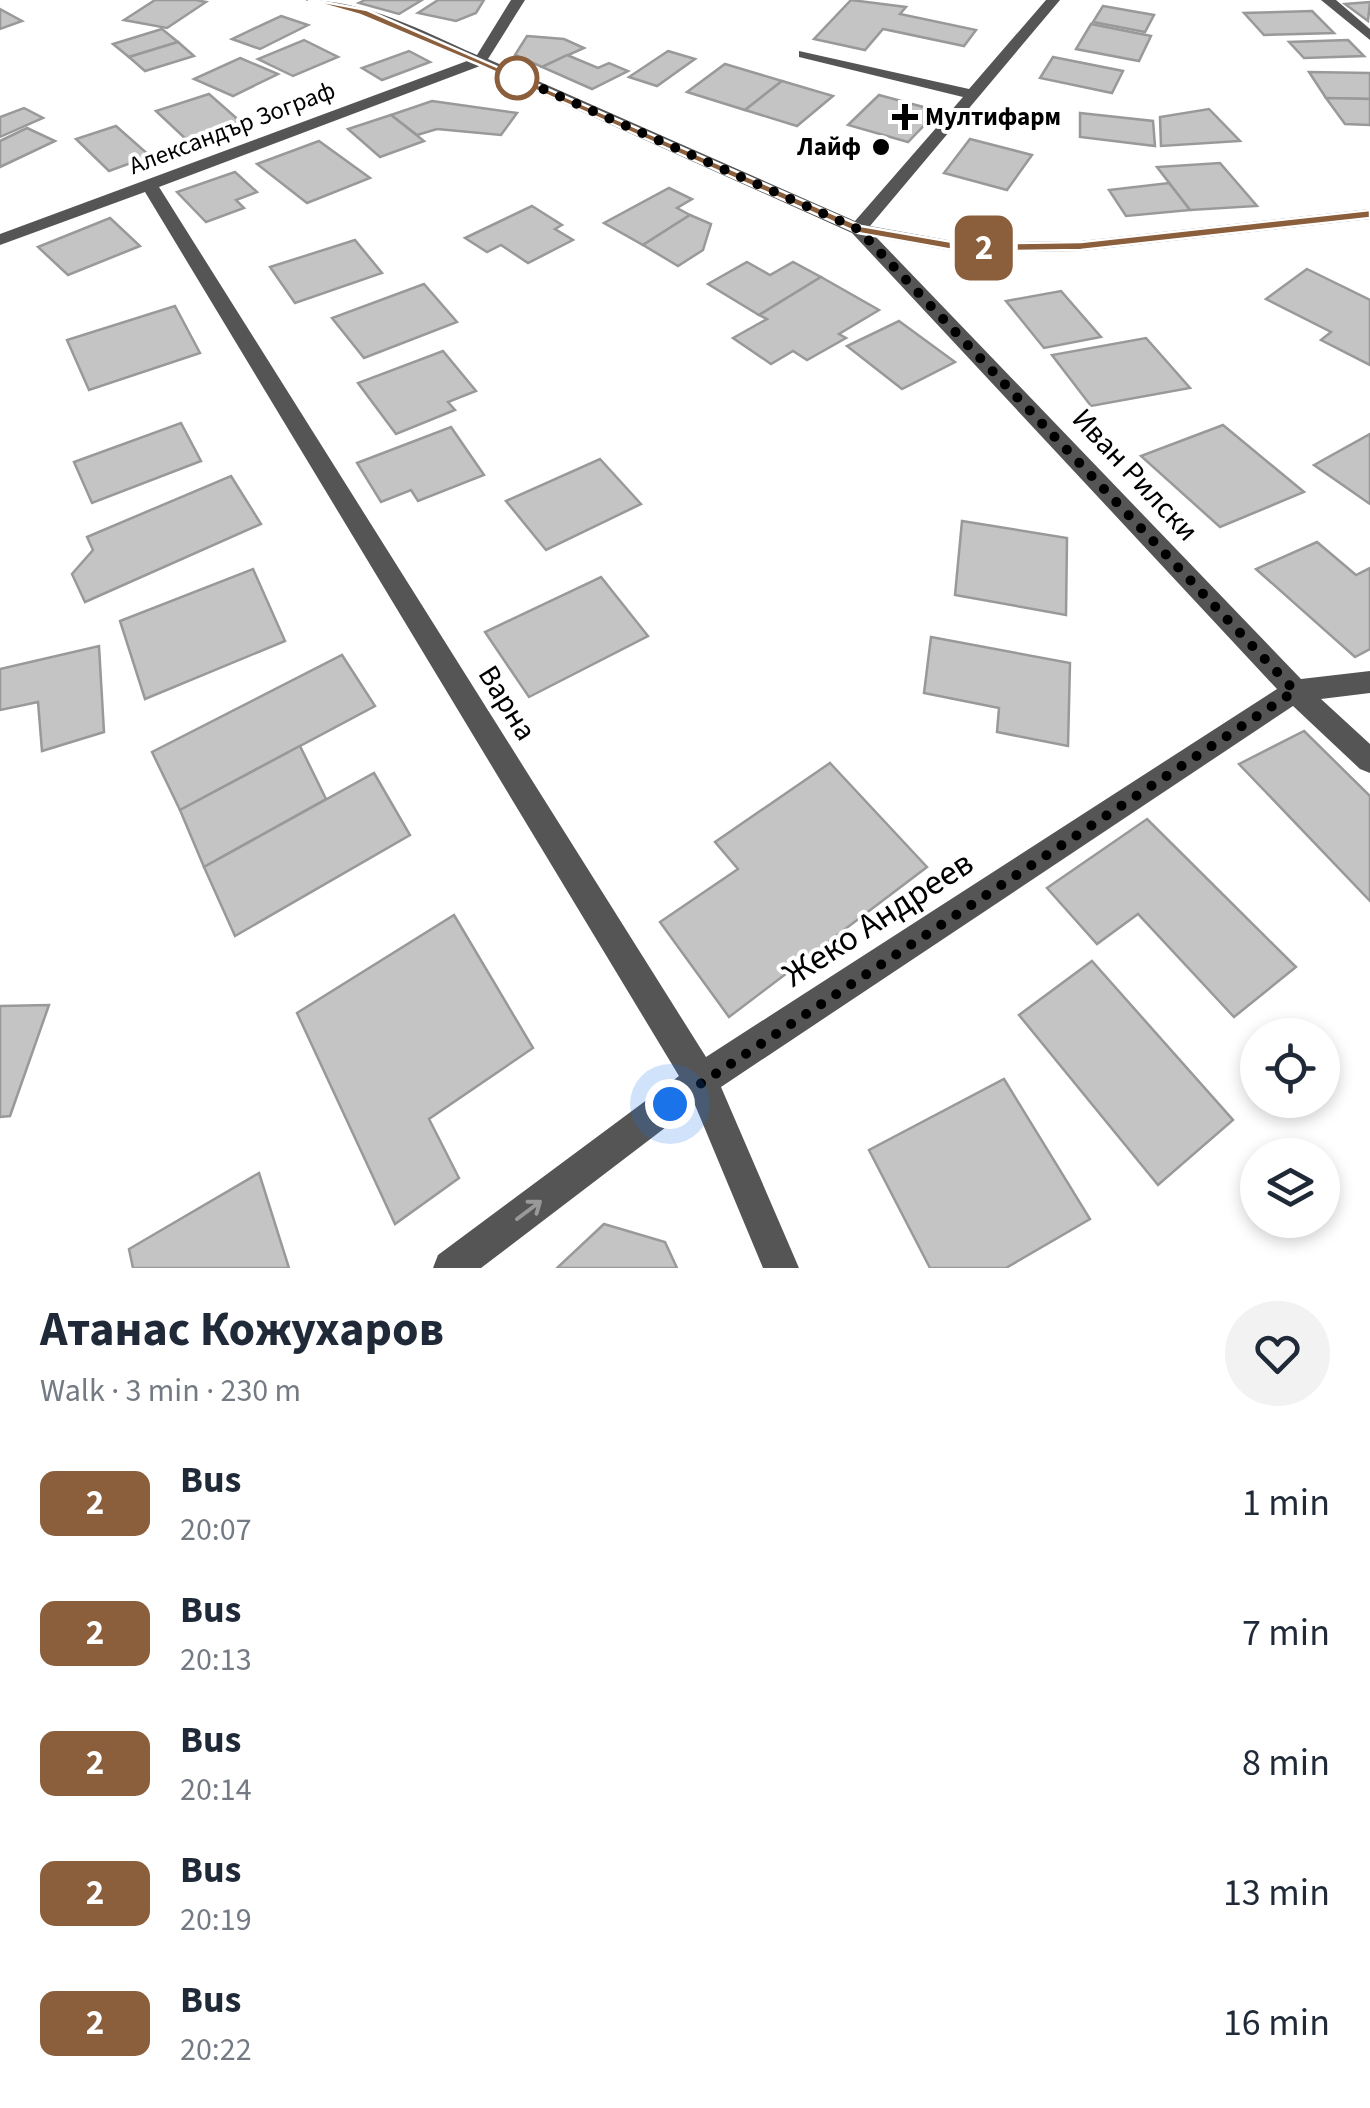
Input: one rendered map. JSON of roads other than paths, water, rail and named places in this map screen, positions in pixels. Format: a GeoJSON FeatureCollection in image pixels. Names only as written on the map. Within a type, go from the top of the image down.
{"type":"FeatureCollection","features":[{"type":"Feature","properties":{"kind":"street"},"geometry":{"type":"LineString","coordinates":[[312,0],[364,12],[858,229],[964,248],[1081,246],[1370,214]]}},
{"type":"Feature","properties":{"kind":"street"},"geometry":{"type":"LineString","coordinates":[[480,61],[518,0]]}},
{"type":"Feature","properties":{"kind":"street"},"geometry":{"type":"LineString","coordinates":[[858,229],[1053,0]]}},
{"type":"Feature","properties":{"kind":"street"},"geometry":{"type":"LineString","coordinates":[[1328,0],[1370,36]]}},
{"type":"Feature","properties":{"kind":"street"},"geometry":{"type":"LineString","coordinates":[[804,54],[975,95]]}},
{"type":"Feature","properties":{"kind":"street","name":"Александър Зограф"},"geometry":{"type":"LineString","coordinates":[[0,240],[480,61]]}},
{"type":"Feature","properties":{"kind":"street","name":"Варна"},"geometry":{"type":"LineString","coordinates":[[150,186],[701,1080],[781,1268]]}},
{"type":"Feature","properties":{"kind":"street","name":"Иван Рилски"},"geometry":{"type":"LineString","coordinates":[[858,229],[1295,691],[1370,761]]}},
{"type":"Feature","properties":{"kind":"street","name":"Жеко Андреев"},"geometry":{"type":"LineString","coordinates":[[451,1268],[701,1080],[1295,691],[1370,682]]}},
{"type":"Feature","properties":{"kind":"place","name":"Мултифарм"},"geometry":{"type":"Point","coordinates":[905,117]}},
{"type":"Feature","properties":{"kind":"place","name":"Лайф"},"geometry":{"type":"Point","coordinates":[881,147]}}]}
